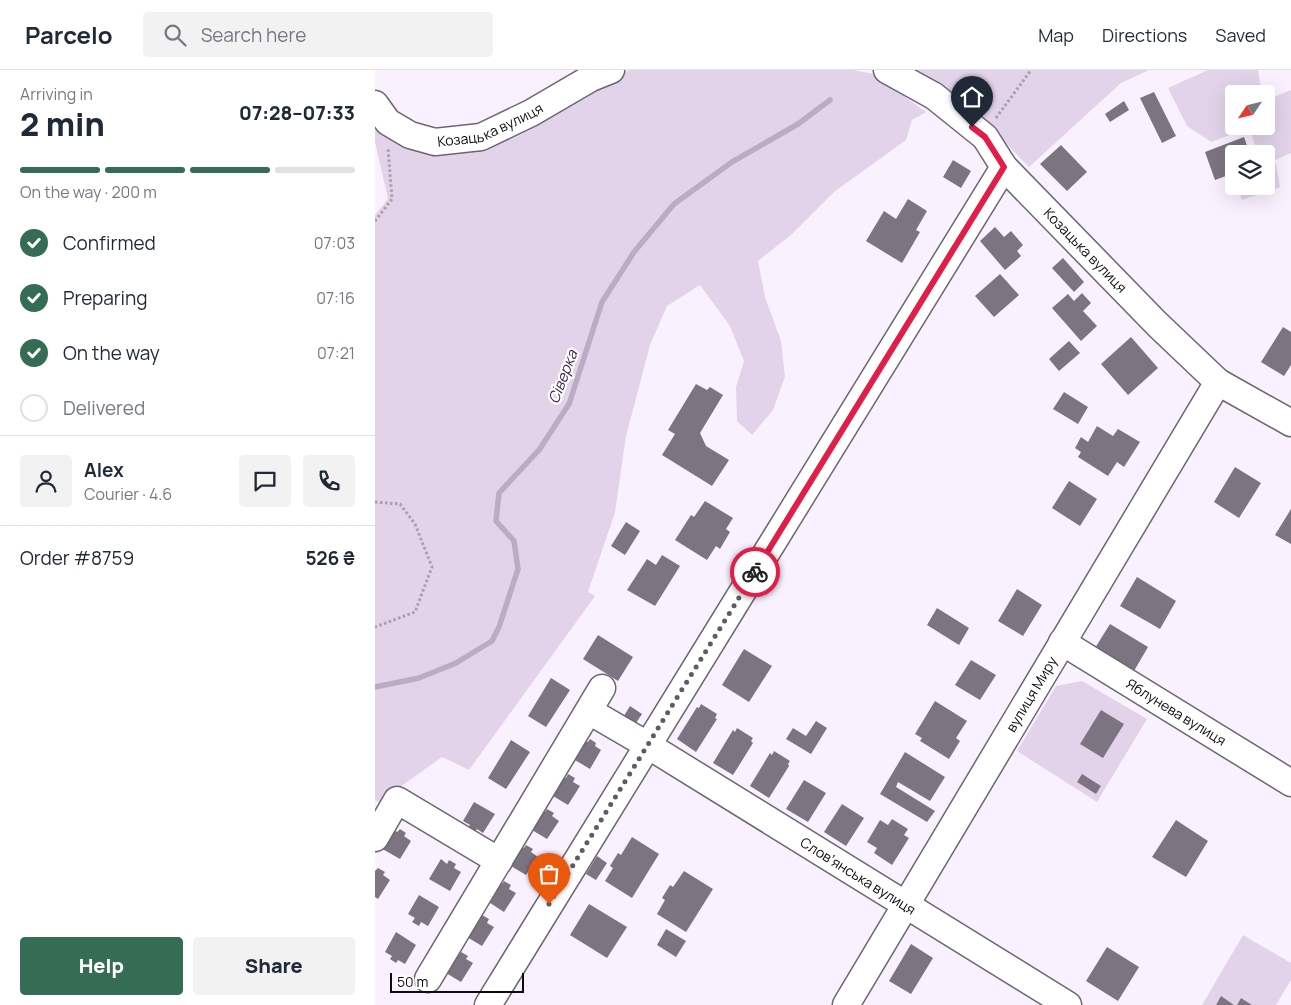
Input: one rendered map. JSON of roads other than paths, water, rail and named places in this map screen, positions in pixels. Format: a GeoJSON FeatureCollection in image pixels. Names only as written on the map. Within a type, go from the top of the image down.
{"type":"FeatureCollection","features":[{"type":"Feature","properties":{"kind":"street","name":"Козацька вулиця"},"geometry":{"type":"LineString","coordinates":[[381,113],[410,135],[435,142],[481,137],[531,114],[591,78],[611,70]]}},
{"type":"Feature","properties":{"kind":"street","name":"Козацька вулиця"},"geometry":{"type":"LineString","coordinates":[[887,70],[934,96],[985,137],[1004,167],[1157,324],[1219,382],[1291,423]]}},
{"type":"Feature","properties":{"kind":"street"},"geometry":{"type":"LineString","coordinates":[[487,1005],[649,746],[1004,167]]}},
{"type":"Feature","properties":{"kind":"street","name":"вулиця Миру"},"geometry":{"type":"LineString","coordinates":[[846,1005],[1219,382]]}},
{"type":"Feature","properties":{"kind":"street","name":"Яблунева вулиця"},"geometry":{"type":"LineString","coordinates":[[1062,642],[1291,783]]}},
{"type":"Feature","properties":{"kind":"street"},"geometry":{"type":"LineString","coordinates":[[428,979],[602,688]]}},
{"type":"Feature","properties":{"kind":"street","name":"Словʼянська вулиця"},"geometry":{"type":"LineString","coordinates":[[589,711],[649,746],[1068,1005]]}},
{"type":"Feature","properties":{"kind":"street"},"geometry":{"type":"LineString","coordinates":[[375,838],[397,800],[499,861]]}},
{"type":"Feature","properties":{"kind":"waterway","name":"Сіверка"},"geometry":{"type":"LineString","coordinates":[[375,687],[419,678],[456,663],[492,641],[499,627],[518,569],[514,541],[496,521],[499,493],[539,450],[569,404],[602,302],[634,252],[674,204],[732,162],[798,124],[830,100]]}}]}
